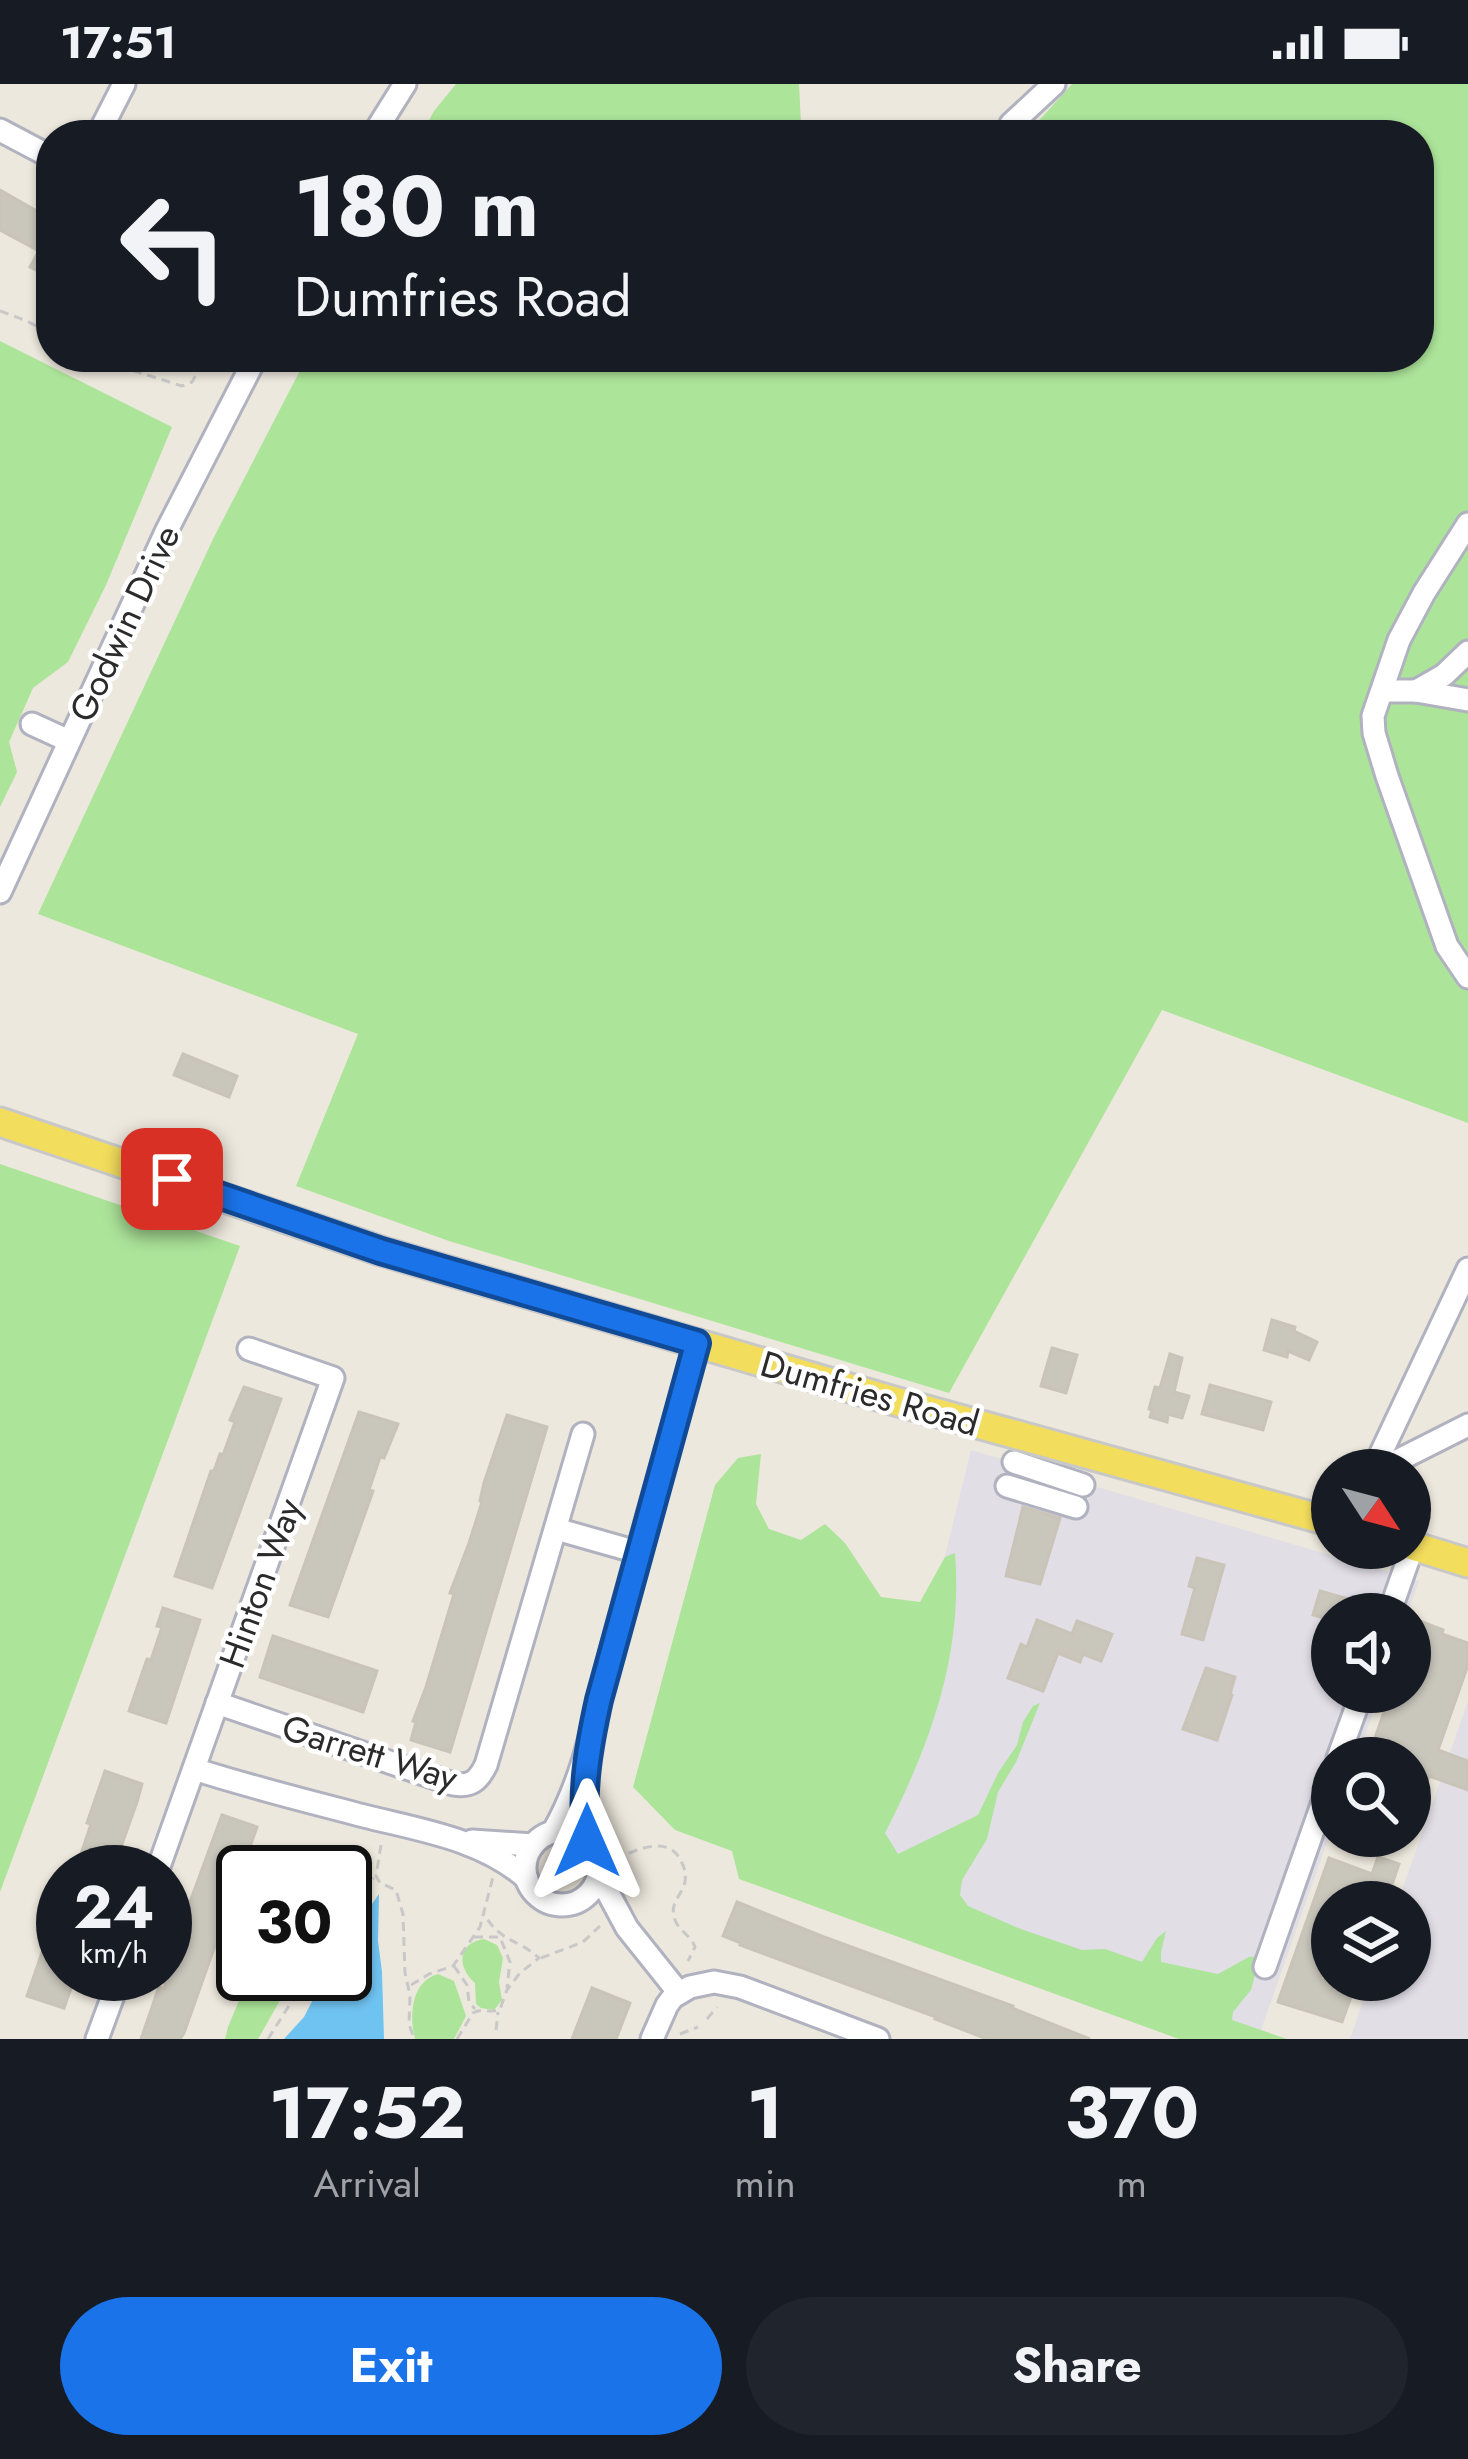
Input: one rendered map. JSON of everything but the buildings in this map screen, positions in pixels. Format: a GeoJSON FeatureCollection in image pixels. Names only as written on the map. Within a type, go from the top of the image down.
{"type":"FeatureCollection","features":[{"type":"Feature","properties":{"kind":"main road","name":"Dumfries Road"},"geometry":{"type":"LineString","coordinates":[[0,1122],[381,1251],[1311,1516]]}},
{"type":"Feature","properties":{"kind":"main road"},"geometry":{"type":"LineString","coordinates":[[1431,1552],[1468,1563]]}},
{"type":"Feature","properties":{"kind":"street"},"geometry":{"type":"LineString","coordinates":[[106,120],[124,84]]}},
{"type":"Feature","properties":{"kind":"street"},"geometry":{"type":"LineString","coordinates":[[383,120],[405,84]]}},
{"type":"Feature","properties":{"kind":"street"},"geometry":{"type":"LineString","coordinates":[[1015,120],[1054,84]]}},
{"type":"Feature","properties":{"kind":"street"},"geometry":{"type":"LineString","coordinates":[[0,130],[36,149]]}},
{"type":"Feature","properties":{"kind":"street","name":"Godwin Drive"},"geometry":{"type":"LineString","coordinates":[[0,892],[187,488],[248,372]]}},
{"type":"Feature","properties":{"kind":"street"},"geometry":{"type":"LineString","coordinates":[[1468,524],[1399,640],[1373,716],[1387,776],[1447,946],[1468,977]]}},
{"type":"Feature","properties":{"kind":"street"},"geometry":{"type":"LineString","coordinates":[[1416,691],[1444,675],[1468,652]]}},
{"type":"Feature","properties":{"kind":"street"},"geometry":{"type":"LineString","coordinates":[[1382,691],[1468,700]]}},
{"type":"Feature","properties":{"kind":"street"},"geometry":{"type":"LineString","coordinates":[[32,724],[69,741]]}},
{"type":"Feature","properties":{"kind":"street"},"geometry":{"type":"LineString","coordinates":[[1386,1449],[1468,1269]]}},
{"type":"Feature","properties":{"kind":"street"},"geometry":{"type":"LineString","coordinates":[[553,1832],[588,1753],[697,1343]]}},
{"type":"Feature","properties":{"kind":"street","name":"Hinton Way"},"geometry":{"type":"LineString","coordinates":[[167,1845],[333,1378],[249,1348]]}},
{"type":"Feature","properties":{"kind":"street"},"geometry":{"type":"LineString","coordinates":[[1419,1449],[1468,1425]]}},
{"type":"Feature","properties":{"kind":"street","name":"Garrett Way"},"geometry":{"type":"LineString","coordinates":[[217,1703],[453,1784],[475,1782],[486,1765],[584,1434]]}},
{"type":"Feature","properties":{"kind":"street"},"geometry":{"type":"LineString","coordinates":[[1006,1486],[1080,1496],[1013,1462]]}},
{"type":"Feature","properties":{"kind":"street"},"geometry":{"type":"LineString","coordinates":[[556,1529],[638,1552]]}},
{"type":"Feature","properties":{"kind":"street"},"geometry":{"type":"LineString","coordinates":[[576,1902],[590,1891],[598,1874],[584,1815],[588,1753]]}},
{"type":"Feature","properties":{"kind":"street"},"geometry":{"type":"LineString","coordinates":[[194,1769],[460,1840],[533,1845],[553,1832],[566,1832],[587,1841]]}},
{"type":"Feature","properties":{"kind":"street"},"geometry":{"type":"LineString","coordinates":[[1265,1967],[1311,1836]]}},
{"type":"Feature","properties":{"kind":"street"},"geometry":{"type":"LineString","coordinates":[[460,1840],[504,1862],[552,1904],[576,1902],[627,1928]]}},
{"type":"Feature","properties":{"kind":"street"},"geometry":{"type":"LineString","coordinates":[[526,1879],[533,1845]]}},
{"type":"Feature","properties":{"kind":"street"},"geometry":{"type":"LineString","coordinates":[[598,1874],[627,1928],[679,1993]]}},
{"type":"Feature","properties":{"kind":"street"},"geometry":{"type":"LineString","coordinates":[[652,2039],[667,2005],[679,1993],[700,1984],[728,1984],[878,2039]]}},
{"type":"Feature","properties":{"kind":"street"},"geometry":{"type":"LineString","coordinates":[[98,2039],[111,2001]]}},
{"type":"Feature","properties":{"kind":"path"},"geometry":{"type":"LineString","coordinates":[[0,311],[36,326]]}},
{"type":"Feature","properties":{"kind":"path"},"geometry":{"type":"LineString","coordinates":[[138,372],[182,386],[192,382],[198,372]]}},
{"type":"Feature","properties":{"kind":"path"},"geometry":{"type":"LineString","coordinates":[[372,1879],[381,1846]]}},
{"type":"Feature","properties":{"kind":"path"},"geometry":{"type":"LineString","coordinates":[[615,1858],[649,1846],[661,1846],[679,1857],[685,1875],[673,1913],[695,1947],[688,1961]]}},
{"type":"Feature","properties":{"kind":"path"},"geometry":{"type":"LineString","coordinates":[[410,1986],[453,1966],[480,1927],[494,1874]]}},
{"type":"Feature","properties":{"kind":"path"},"geometry":{"type":"LineString","coordinates":[[376,1876],[398,1894],[413,2039]]}},
{"type":"Feature","properties":{"kind":"path"},"geometry":{"type":"LineString","coordinates":[[484,1914],[510,1962],[508,1990]]}},
{"type":"Feature","properties":{"kind":"path"},"geometry":{"type":"LineString","coordinates":[[496,2030],[498,2010],[520,1973],[539,1958],[570,1949],[595,1932]]}},
{"type":"Feature","properties":{"kind":"path"},"geometry":{"type":"LineString","coordinates":[[474,1937],[517,1942],[539,1958]]}},
{"type":"Feature","properties":{"kind":"path"},"geometry":{"type":"LineString","coordinates":[[453,1966],[467,1984],[469,2002],[476,2011]]}},
{"type":"Feature","properties":{"kind":"path"},"geometry":{"type":"LineString","coordinates":[[268,2039],[292,2001]]}},
{"type":"Feature","properties":{"kind":"path"},"geometry":{"type":"LineString","coordinates":[[457,2039],[476,2011],[498,2010]]}},
{"type":"Feature","properties":{"kind":"shaded area"},"geometry":{"type":"Polygon","coordinates":[[[971,1450],[1311,1549],[1311,1569],[1378,1569],[1419,1581],[1415,1593],[1311,1593],[1311,1713],[1373,1713],[1364,1737],[1311,1737],[1311,1857],[1322,1857],[1261,2030],[862,1894],[971,1450]]]}},
{"type":"Feature","properties":{"kind":"shaded area"},"geometry":{"type":"Polygon","coordinates":[[[1468,1701],[1468,2039],[1350,2039],[1363,2001],[1431,2001],[1431,1881],[1405,1881],[1414,1857],[1431,1857],[1431,1807],[1468,1701]]]}},
{"type":"Feature","properties":{"kind":"green space"},"geometry":{"type":"Polygon","coordinates":[[[456,84],[799,84],[801,120],[429,120],[456,84]]]}},
{"type":"Feature","properties":{"kind":"green space"},"geometry":{"type":"Polygon","coordinates":[[[1072,84],[1468,84],[1468,1123],[1162,1010],[949,1393],[449,1241],[296,1186],[358,1034],[38,914],[214,537],[299,372],[1434,372],[1434,120],[1040,120],[1072,84]]]}},
{"type":"Feature","properties":{"kind":"green space"},"geometry":{"type":"Polygon","coordinates":[[[0,341],[36,359],[36,372],[62,372],[172,427],[68,662],[33,688],[9,742],[17,772],[0,807],[0,341]]]}},
{"type":"Feature","properties":{"kind":"green space"},"geometry":{"type":"Polygon","coordinates":[[[0,1164],[240,1246],[0,1892],[0,1164]]]}},
{"type":"Feature","properties":{"kind":"green space"},"geometry":{"type":"Polygon","coordinates":[[[761,1454],[756,1504],[769,1529],[801,1540],[825,1524],[845,1543],[881,1597],[920,1602],[945,1557],[955,1553],[954,1627],[940,1697],[916,1766],[885,1833],[898,1854],[978,1815],[1017,1745],[1023,1722],[1040,1703],[998,1792],[987,1839],[962,1880],[960,1895],[968,1906],[1082,1950],[1105,1949],[1142,1962],[1166,1931],[1161,1962],[1218,1974],[1260,1956],[1251,1990],[1232,2020],[1287,2039],[1179,2039],[739,1879],[732,1851],[675,1830],[633,1787],[715,1485],[738,1458],[761,1454]]]}},
{"type":"Feature","properties":{"kind":"green space"},"geometry":{"type":"Polygon","coordinates":[[[484,1939],[497,1945],[503,1958],[502,2000],[494,2010],[476,2004],[475,1983],[463,1963],[469,1945],[484,1939]]]}},
{"type":"Feature","properties":{"kind":"green space"},"geometry":{"type":"Polygon","coordinates":[[[438,1974],[454,1981],[466,2016],[454,2039],[415,2039],[414,2000],[422,1984],[438,1974]]]}},
{"type":"Feature","properties":{"kind":"green space"},"geometry":{"type":"Polygon","coordinates":[[[239,2001],[280,2001],[258,2039],[225,2039],[239,2001]]]}},
{"type":"Feature","properties":{"kind":"water"},"geometry":{"type":"Polygon","coordinates":[[[379,1894],[384,2039],[284,2039],[312,2001],[372,2001],[372,1904],[379,1894]]]}},
{"type":"Feature","properties":{"kind":"route"},"geometry":{"type":"LineString","coordinates":[[172,1179],[381,1251],[697,1343],[599,1700],[588,1753],[587,1841]]}}]}
